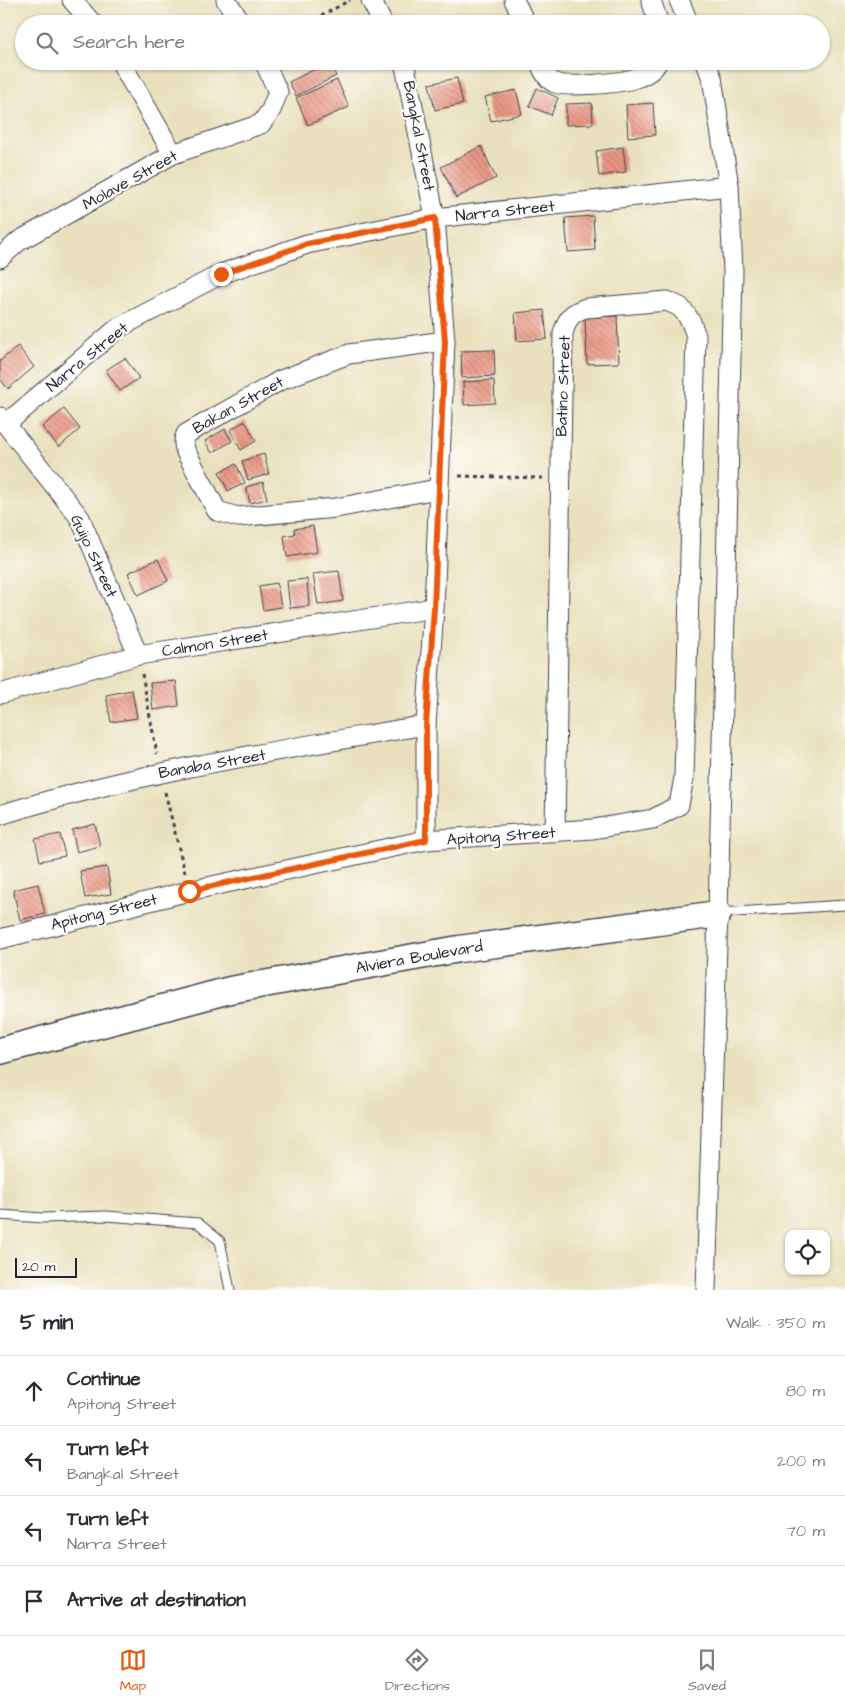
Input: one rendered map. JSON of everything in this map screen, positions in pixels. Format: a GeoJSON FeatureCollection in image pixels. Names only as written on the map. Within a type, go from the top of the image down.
{"type":"FeatureCollection","features":[{"type":"Feature","properties":{"kind":"street"},"geometry":{"type":"LineString","coordinates":[[72,0],[85,15]]}},
{"type":"Feature","properties":{"kind":"street"},"geometry":{"type":"LineString","coordinates":[[226,0],[236,15]]}},
{"type":"Feature","properties":{"kind":"street"},"geometry":{"type":"LineString","coordinates":[[370,0],[378,15]]}},
{"type":"Feature","properties":{"kind":"street"},"geometry":{"type":"LineString","coordinates":[[514,0],[522,15]]}},
{"type":"Feature","properties":{"kind":"street"},"geometry":{"type":"LineString","coordinates":[[651,0],[656,15]]}},
{"type":"Feature","properties":{"kind":"street"},"geometry":{"type":"LineString","coordinates":[[679,0],[685,15]]}},
{"type":"Feature","properties":{"kind":"street"},"geometry":{"type":"LineString","coordinates":[[125,70],[173,154]]}},
{"type":"Feature","properties":{"kind":"street","name":"Molave Street"},"geometry":{"type":"LineString","coordinates":[[0,258],[19,241],[173,154],[261,124],[271,110],[278,92],[268,70]]}},
{"type":"Feature","properties":{"kind":"street","name":"Bangkal Street"},"geometry":{"type":"LineString","coordinates":[[406,70],[435,218],[445,341],[434,608],[426,725],[426,840]]}},
{"type":"Feature","properties":{"kind":"street"},"geometry":{"type":"LineString","coordinates":[[543,70],[554,83],[570,85],[632,79],[650,70]]}},
{"type":"Feature","properties":{"kind":"street"},"geometry":{"type":"LineString","coordinates":[[706,1290],[718,914],[733,271],[729,186],[712,78],[709,70]]}},
{"type":"Feature","properties":{"kind":"street","name":"Narra Street"},"geometry":{"type":"LineString","coordinates":[[3,421],[118,328],[221,274],[307,244],[435,218],[729,186]]}},
{"type":"Feature","properties":{"kind":"street","name":"Batino Street"},"geometry":{"type":"LineString","coordinates":[[555,832],[562,333],[567,320],[576,312],[586,308],[667,301],[680,307],[691,322],[696,336],[684,778],[679,805]]}},
{"type":"Feature","properties":{"kind":"street","name":"Bakan Street"},"geometry":{"type":"LineString","coordinates":[[438,482],[336,508],[238,516],[217,511],[186,452],[184,440],[186,434],[281,380],[298,373],[349,354],[445,341]]}},
{"type":"Feature","properties":{"kind":"street","name":"Guijo Street"},"geometry":{"type":"LineString","coordinates":[[3,421],[80,518],[138,655]]}},
{"type":"Feature","properties":{"kind":"street","name":"Calmon Street"},"geometry":{"type":"LineString","coordinates":[[0,694],[138,655],[434,608]]}},
{"type":"Feature","properties":{"kind":"street","name":"Banaba Street"},"geometry":{"type":"LineString","coordinates":[[0,815],[160,772],[426,725]]}},
{"type":"Feature","properties":{"kind":"street","name":"Apitong Street"},"geometry":{"type":"LineString","coordinates":[[0,939],[189,891],[426,840],[593,829],[653,819],[679,805]]}},
{"type":"Feature","properties":{"kind":"street","name":"Alviera Boulevard"},"geometry":{"type":"LineString","coordinates":[[0,1051],[230,990],[459,949],[718,914]]}},
{"type":"Feature","properties":{"kind":"lane","name":"Alviera Boulevard"},"geometry":{"type":"LineString","coordinates":[[718,914],[845,905]]}},
{"type":"Feature","properties":{"kind":"lane"},"geometry":{"type":"LineString","coordinates":[[0,1215],[42,1218],[106,1216],[198,1223],[220,1241],[230,1290]]}},
{"type":"Feature","properties":{"kind":"path"},"geometry":{"type":"LineString","coordinates":[[323,15],[350,0]]}},
{"type":"Feature","properties":{"kind":"path"},"geometry":{"type":"LineString","coordinates":[[438,482],[560,479]]}},
{"type":"Feature","properties":{"kind":"building"},"geometry":{"type":"Polygon","coordinates":[[[313,70],[333,70],[336,76],[296,96],[289,82],[313,70]]]}},
{"type":"Feature","properties":{"kind":"building"},"geometry":{"type":"Polygon","coordinates":[[[457,78],[463,104],[435,110],[429,84],[457,78]]]}},
{"type":"Feature","properties":{"kind":"building"},"geometry":{"type":"Polygon","coordinates":[[[337,80],[349,107],[308,125],[296,98],[337,80]]]}},
{"type":"Feature","properties":{"kind":"building"},"geometry":{"type":"Polygon","coordinates":[[[537,88],[558,98],[551,115],[529,106],[537,88]]]}},
{"type":"Feature","properties":{"kind":"building"},"geometry":{"type":"Polygon","coordinates":[[[516,90],[522,114],[491,121],[485,97],[516,90]]]}},
{"type":"Feature","properties":{"kind":"building"},"geometry":{"type":"Polygon","coordinates":[[[592,103],[593,124],[566,125],[566,104],[592,103]]]}},
{"type":"Feature","properties":{"kind":"building"},"geometry":{"type":"Polygon","coordinates":[[[653,103],[655,135],[628,137],[626,105],[653,103]]]}},
{"type":"Feature","properties":{"kind":"building"},"geometry":{"type":"Polygon","coordinates":[[[481,146],[496,178],[456,198],[441,167],[481,146]]]}},
{"type":"Feature","properties":{"kind":"building"},"geometry":{"type":"Polygon","coordinates":[[[623,147],[626,172],[599,176],[596,151],[623,147]]]}},
{"type":"Feature","properties":{"kind":"building"},"geometry":{"type":"Polygon","coordinates":[[[593,216],[595,250],[568,252],[565,218],[593,216]]]}},
{"type":"Feature","properties":{"kind":"building"},"geometry":{"type":"Polygon","coordinates":[[[544,310],[547,339],[517,341],[515,313],[544,310]]]}},
{"type":"Feature","properties":{"kind":"building"},"geometry":{"type":"Polygon","coordinates":[[[617,316],[619,363],[587,364],[585,318],[617,316]]]}},
{"type":"Feature","properties":{"kind":"building"},"geometry":{"type":"Polygon","coordinates":[[[18,346],[34,367],[8,389],[0,379],[0,361],[18,346]]]}},
{"type":"Feature","properties":{"kind":"building"},"geometry":{"type":"Polygon","coordinates":[[[494,350],[495,376],[462,378],[461,351],[494,350]]]}},
{"type":"Feature","properties":{"kind":"building"},"geometry":{"type":"Polygon","coordinates":[[[125,358],[139,378],[120,391],[106,370],[125,358]]]}},
{"type":"Feature","properties":{"kind":"building"},"geometry":{"type":"Polygon","coordinates":[[[494,380],[495,403],[464,405],[463,382],[494,380]]]}},
{"type":"Feature","properties":{"kind":"building"},"geometry":{"type":"Polygon","coordinates":[[[64,409],[80,429],[59,447],[42,427],[64,409]]]}},
{"type":"Feature","properties":{"kind":"building"},"geometry":{"type":"Polygon","coordinates":[[[245,421],[256,441],[241,450],[230,430],[245,421]]]}},
{"type":"Feature","properties":{"kind":"building"},"geometry":{"type":"Polygon","coordinates":[[[225,429],[232,441],[212,453],[205,441],[225,429]]]}},
{"type":"Feature","properties":{"kind":"building"},"geometry":{"type":"Polygon","coordinates":[[[264,454],[269,474],[248,480],[242,461],[264,454]]]}},
{"type":"Feature","properties":{"kind":"building"},"geometry":{"type":"Polygon","coordinates":[[[236,464],[245,483],[228,491],[219,472],[236,464]]]}},
{"type":"Feature","properties":{"kind":"building"},"geometry":{"type":"Polygon","coordinates":[[[263,482],[267,499],[250,503],[246,487],[263,482]]]}},
{"type":"Feature","properties":{"kind":"building"},"geometry":{"type":"Polygon","coordinates":[[[313,526],[317,552],[287,557],[284,536],[295,534],[294,529],[313,526]]]}},
{"type":"Feature","properties":{"kind":"building"},"geometry":{"type":"Polygon","coordinates":[[[158,559],[168,581],[138,595],[128,573],[158,559]]]}},
{"type":"Feature","properties":{"kind":"building"},"geometry":{"type":"Polygon","coordinates":[[[339,571],[343,601],[318,605],[313,574],[339,571]]]}},
{"type":"Feature","properties":{"kind":"building"},"geometry":{"type":"Polygon","coordinates":[[[307,579],[309,606],[290,608],[287,581],[307,579]]]}},
{"type":"Feature","properties":{"kind":"building"},"geometry":{"type":"Polygon","coordinates":[[[277,583],[281,607],[263,610],[259,586],[277,583]]]}},
{"type":"Feature","properties":{"kind":"building"},"geometry":{"type":"Polygon","coordinates":[[[176,681],[179,706],[153,710],[150,683],[176,681]]]}},
{"type":"Feature","properties":{"kind":"building"},"geometry":{"type":"Polygon","coordinates":[[[132,690],[137,718],[111,722],[106,695],[132,690]]]}},
{"type":"Feature","properties":{"kind":"building"},"geometry":{"type":"Polygon","coordinates":[[[95,824],[100,846],[77,852],[72,830],[95,824]]]}},
{"type":"Feature","properties":{"kind":"building"},"geometry":{"type":"Polygon","coordinates":[[[60,834],[65,856],[40,861],[35,839],[60,834]]]}},
{"type":"Feature","properties":{"kind":"building"},"geometry":{"type":"Polygon","coordinates":[[[107,867],[111,894],[85,898],[80,871],[107,867]]]}},
{"type":"Feature","properties":{"kind":"building"},"geometry":{"type":"Polygon","coordinates":[[[38,884],[45,914],[20,920],[13,890],[38,884]]]}},
{"type":"Feature","properties":{"kind":"route"},"geometry":{"type":"LineString","coordinates":[[189,891],[426,840],[426,725],[434,608],[437,489],[445,341],[435,218],[307,244],[221,274]]}}]}
